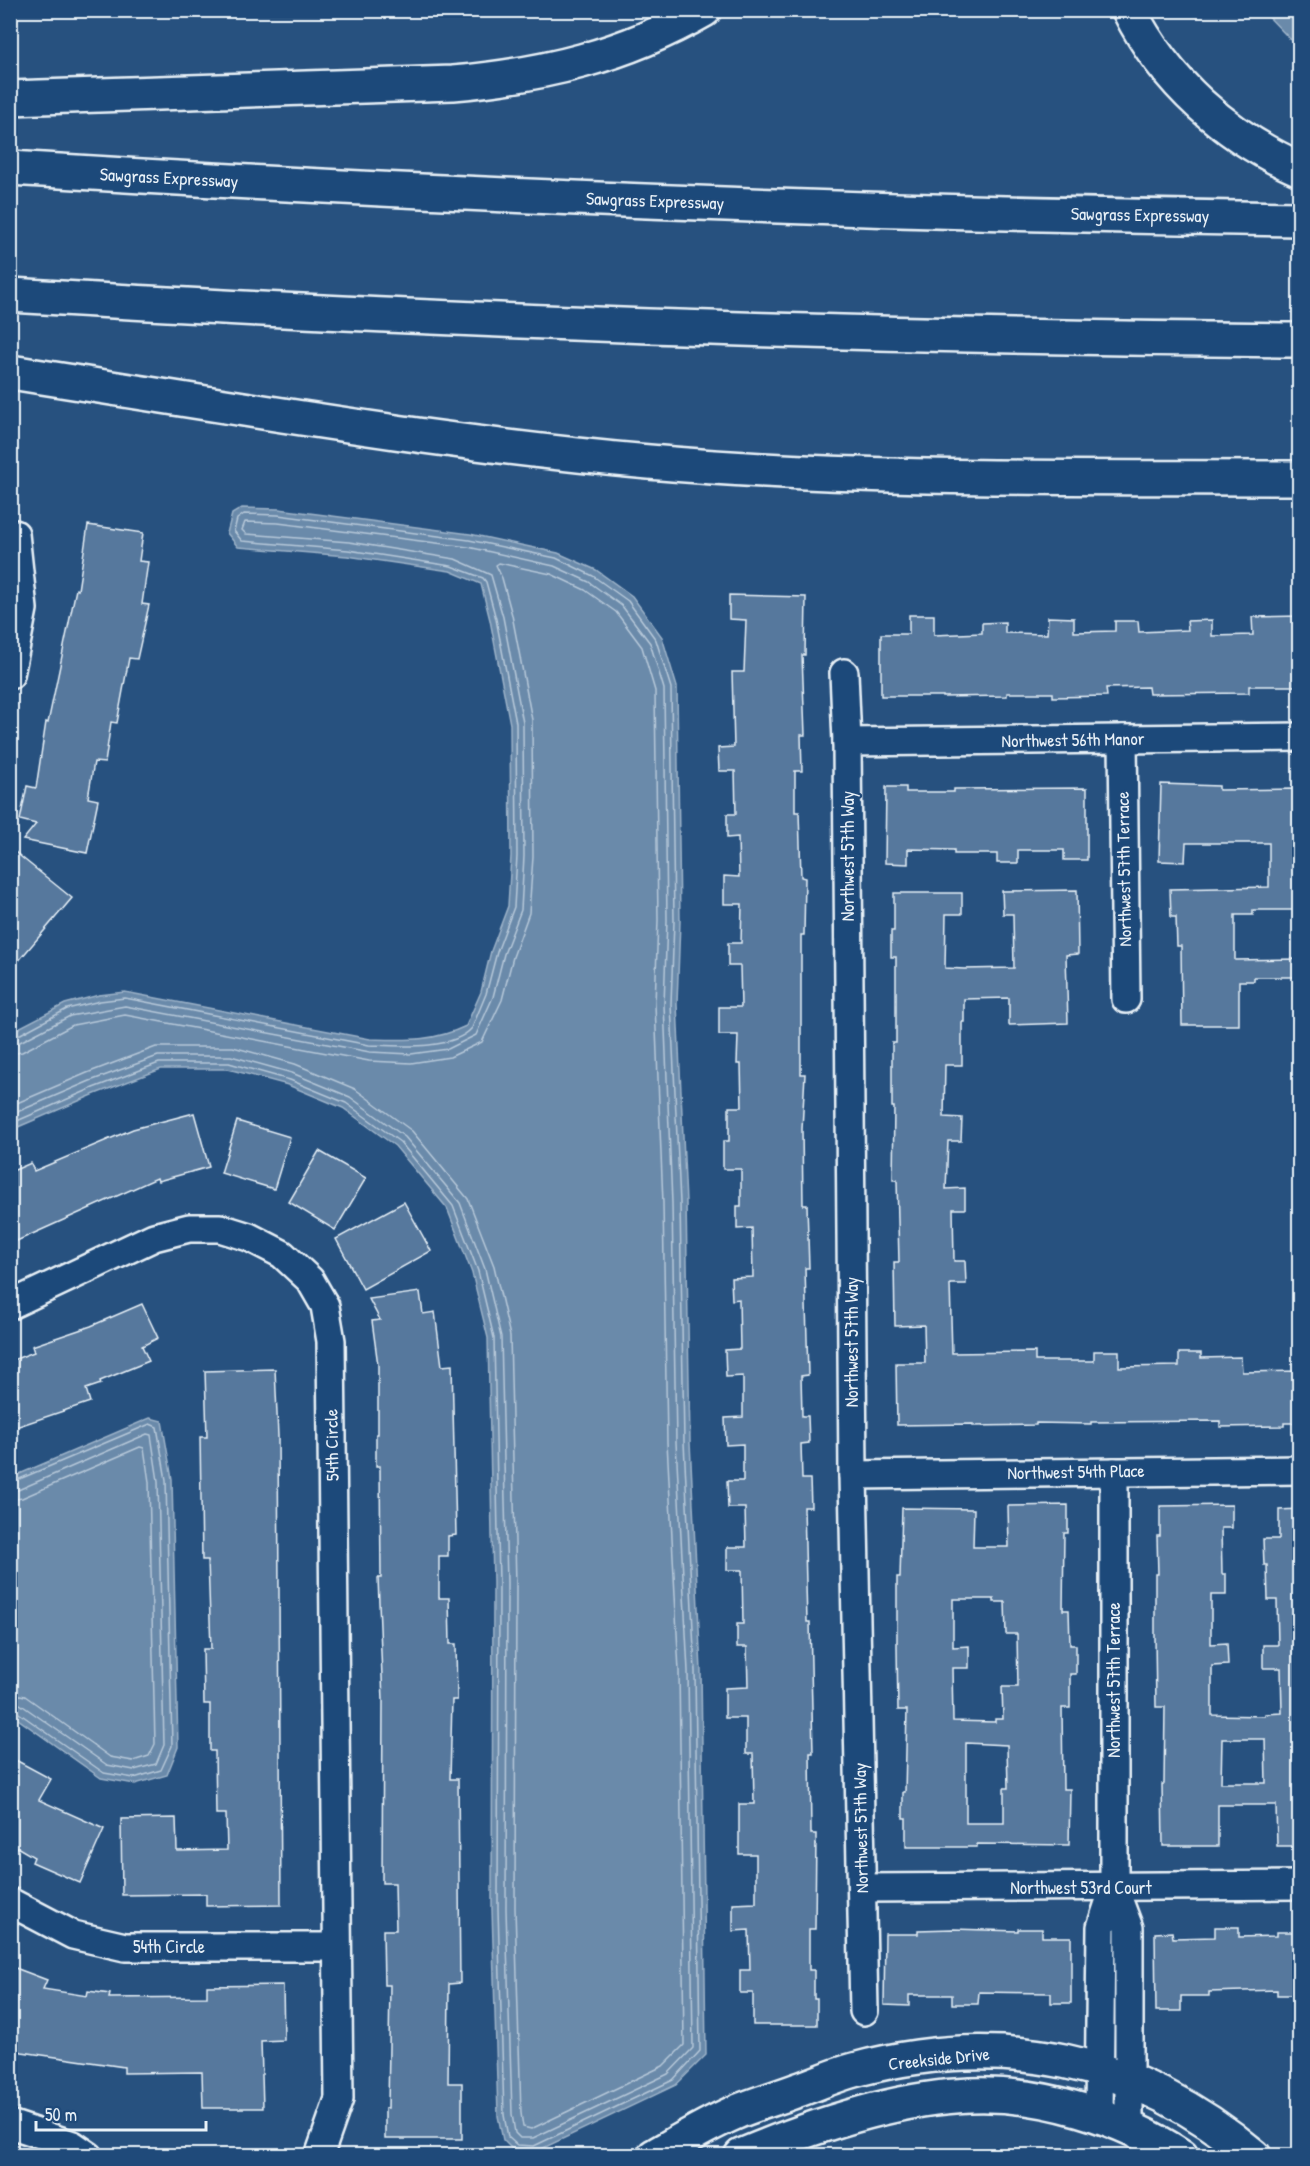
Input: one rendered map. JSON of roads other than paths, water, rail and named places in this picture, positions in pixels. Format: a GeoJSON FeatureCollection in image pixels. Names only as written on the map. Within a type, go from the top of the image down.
{"type":"FeatureCollection","features":[{"type":"Feature","properties":{"kind":"main road"},"geometry":{"type":"LineString","coordinates":[[10,98],[429,84],[522,76],[592,59],[627,47],[662,33],[704,10]]}},
{"type":"Feature","properties":{"kind":"main road"},"geometry":{"type":"LineString","coordinates":[[1129,10],[1147,43],[1163,65],[1201,106],[1240,137],[1262,151],[1299,169]]}},
{"type":"Feature","properties":{"kind":"main road","name":"Sawgrass Expressway"},"geometry":{"type":"LineString","coordinates":[[10,168],[393,190],[676,202],[1299,219]]}},
{"type":"Feature","properties":{"kind":"main road"},"geometry":{"type":"LineString","coordinates":[[10,295],[638,326],[998,336],[1299,340]]}},
{"type":"Feature","properties":{"kind":"main road"},"geometry":{"type":"LineString","coordinates":[[10,372],[455,441],[650,462],[789,472],[880,475],[1299,478]]}},
{"type":"Feature","properties":{"kind":"main road","name":"Creekside Drive"},"geometry":{"type":"LineString","coordinates":[[654,2156],[734,2113],[852,2070],[905,2059],[954,2054],[1004,2053],[1052,2058],[1115,2074],[1197,2114],[1231,2136],[1254,2156]]}},
{"type":"Feature","properties":{"kind":"main road"},"geometry":{"type":"LineString","coordinates":[[741,2156],[846,2118],[915,2102],[970,2095],[1022,2098],[1062,2105],[1129,2127],[1181,2156]]}},
{"type":"Feature","properties":{"kind":"street"},"geometry":{"type":"LineString","coordinates":[[10,675],[23,609],[15,534]]}},
{"type":"Feature","properties":{"kind":"street","name":"Northwest 57th Way"},"geometry":{"type":"LineString","coordinates":[[844,673],[848,742],[853,1475],[864,2011]]}},
{"type":"Feature","properties":{"kind":"street","name":"Northwest 56th Manor"},"geometry":{"type":"LineString","coordinates":[[848,742],[1299,737]]}},
{"type":"Feature","properties":{"kind":"street","name":"Northwest 57th Terrace"},"geometry":{"type":"LineString","coordinates":[[1123,739],[1126,999]]}},
{"type":"Feature","properties":{"kind":"street","name":"54th Circle"},"geometry":{"type":"LineString","coordinates":[[10,1305],[154,1237],[189,1228],[220,1228],[249,1237],[282,1254],[310,1280],[325,1306],[331,1341],[339,2099],[319,2156]]}},
{"type":"Feature","properties":{"kind":"street","name":"Northwest 54th Place"},"geometry":{"type":"LineString","coordinates":[[853,1475],[1299,1470]]}},
{"type":"Feature","properties":{"kind":"street","name":"Northwest 57th Terrace"},"geometry":{"type":"LineString","coordinates":[[1099,2116],[1115,2074],[1129,1928],[1114,1888],[1114,1472]]}},
{"type":"Feature","properties":{"kind":"street","name":"Northwest 53rd Court"},"geometry":{"type":"LineString","coordinates":[[862,1888],[1299,1885]]}},
{"type":"Feature","properties":{"kind":"street","name":"54th Circle"},"geometry":{"type":"LineString","coordinates":[[10,1902],[73,1935],[125,1947],[337,1947]]}},
{"type":"Feature","properties":{"kind":"street","name":"Northwest 57th Terrace"},"geometry":{"type":"LineString","coordinates":[[1115,2074],[1129,2127]]}},
{"type":"Feature","properties":{"kind":"street"},"geometry":{"type":"LineString","coordinates":[[10,2124],[73,2145],[89,2156]]}},
{"type":"Feature","properties":{"kind":"water"},"geometry":{"type":"Polygon","coordinates":[[[1263,11],[1299,11],[1299,43],[1290,39],[1263,11]]]}},
{"type":"Feature","properties":{"kind":"water"},"geometry":{"type":"Polygon","coordinates":[[[242,508],[279,509],[470,534],[558,553],[596,570],[632,596],[662,637],[677,687],[680,921],[677,1004],[686,1202],[690,1442],[701,1670],[706,2055],[676,2085],[535,2152],[514,2151],[503,2140],[498,2116],[492,1909],[493,1583],[488,1338],[472,1273],[447,1208],[395,1146],[343,1108],[288,1085],[228,1069],[161,1069],[11,1130],[11,1032],[65,1004],[99,995],[125,992],[370,1039],[407,1040],[442,1035],[466,1026],[481,992],[491,951],[508,906],[511,856],[510,724],[481,584],[450,571],[347,556],[238,547],[227,533],[232,514],[242,508]]]}},
{"type":"Feature","properties":{"kind":"water"},"geometry":{"type":"Polygon","coordinates":[[[150,1418],[162,1421],[172,1479],[178,1747],[167,1775],[135,1784],[101,1778],[11,1714],[10,1478],[150,1418]]]}}]}
